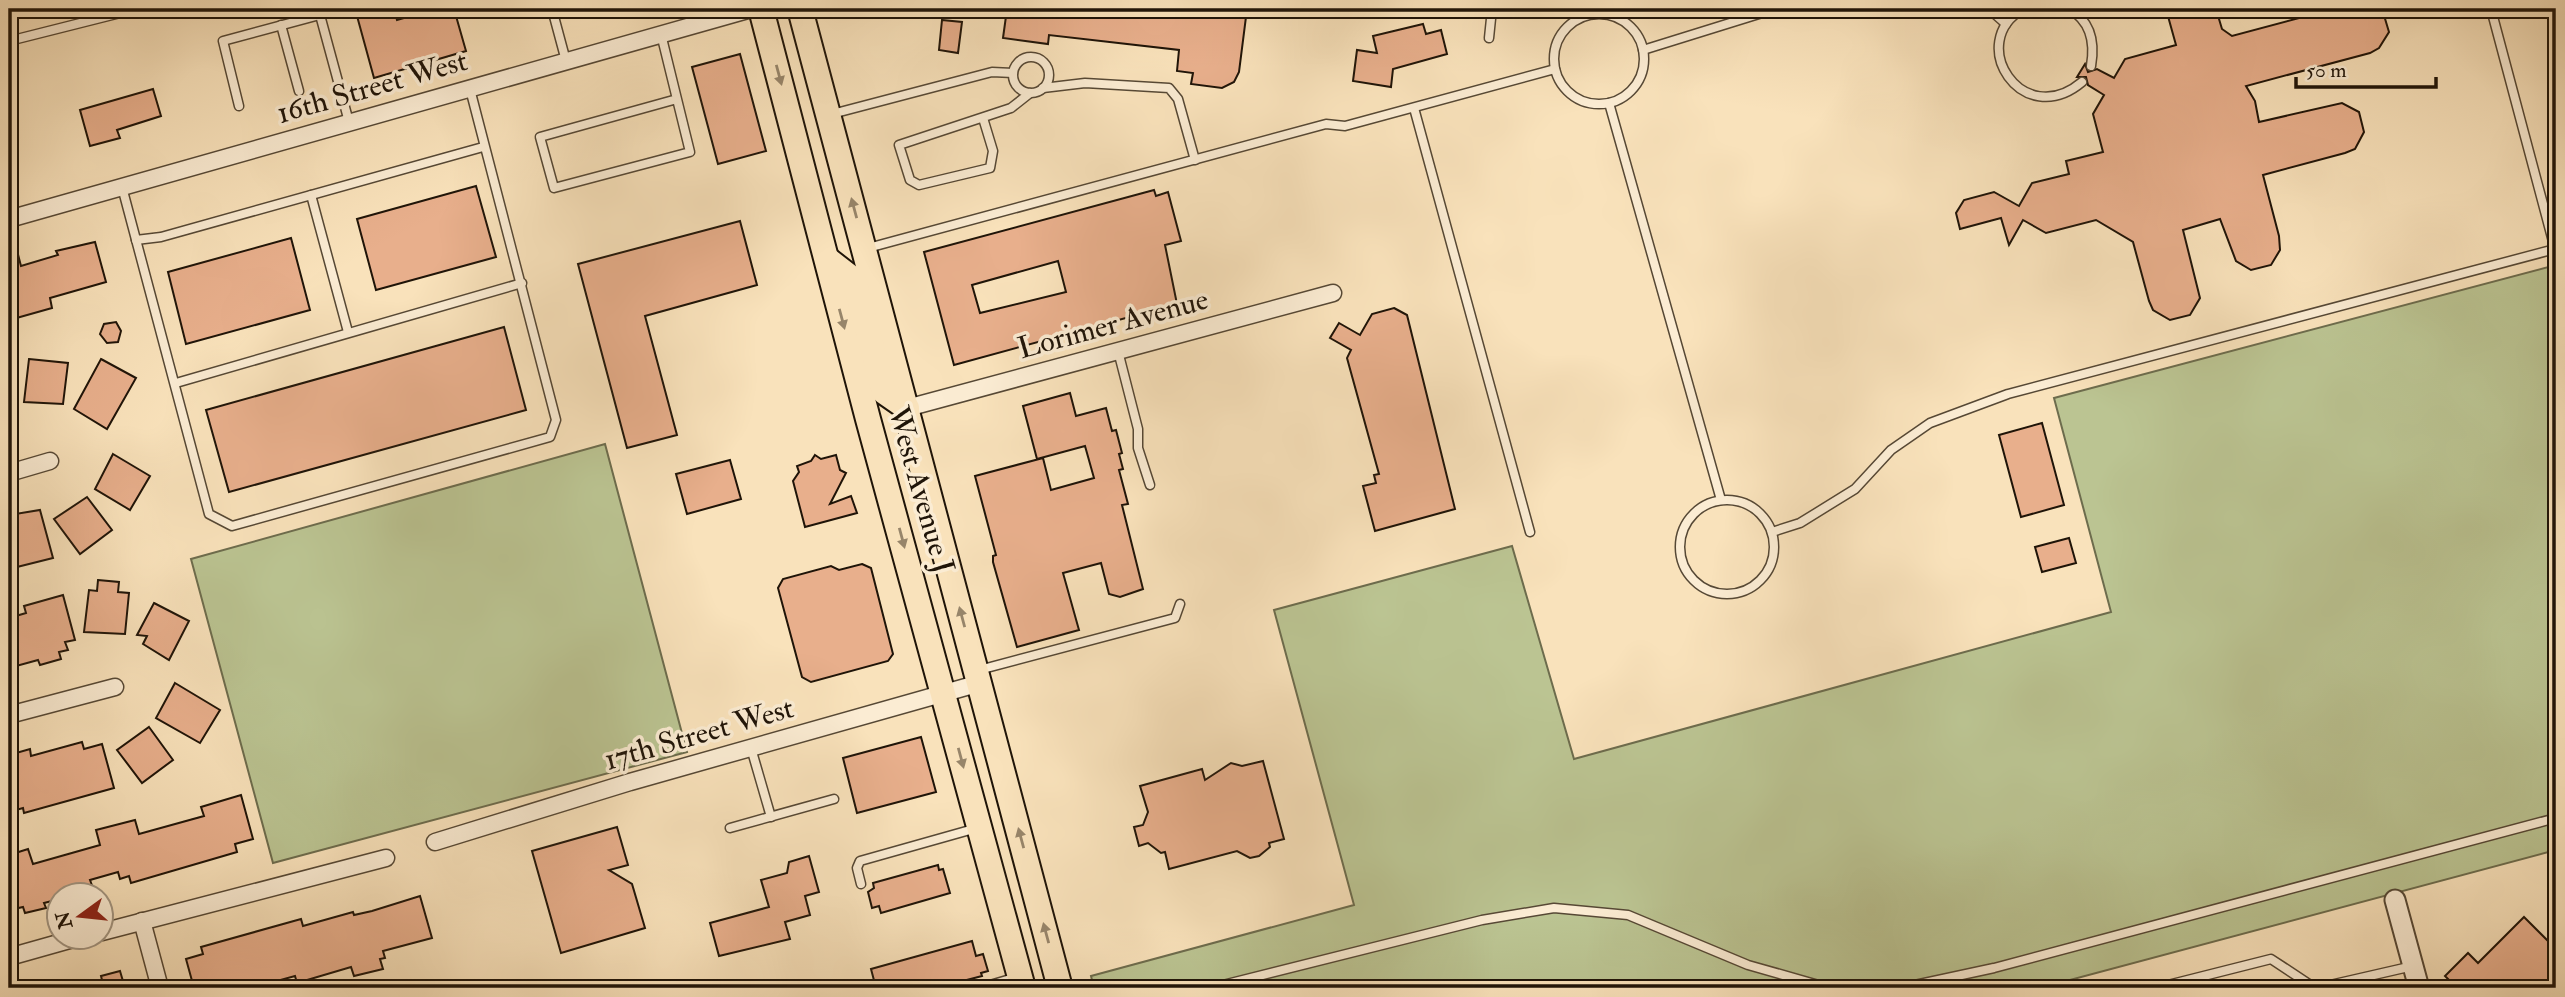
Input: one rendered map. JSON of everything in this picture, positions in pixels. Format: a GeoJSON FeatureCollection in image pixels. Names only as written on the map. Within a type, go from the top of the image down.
{"type":"FeatureCollection","features":[{"type":"Feature","properties":{"kind":"main road","name":"West Avenue J"},"geometry":{"type":"LineString","coordinates":[[761,9],[868,419],[1022,982]]}},
{"type":"Feature","properties":{"kind":"main road","name":"West Avenue J"},"geometry":{"type":"LineString","coordinates":[[800,9],[1060,988]]}},
{"type":"Feature","properties":{"kind":"main road"},"geometry":{"type":"LineString","coordinates":[[827,259],[854,280],[884,392],[907,408]]}},
{"type":"Feature","properties":{"kind":"main road"},"geometry":{"type":"LineString","coordinates":[[868,419],[896,434],[918,514],[942,540]]}},
{"type":"Feature","properties":{"kind":"street","name":"16th Street West"},"geometry":{"type":"LineString","coordinates":[[9,219],[751,9]]}},
{"type":"Feature","properties":{"kind":"street","name":"Lorimer Avenue"},"geometry":{"type":"LineString","coordinates":[[907,408],[1333,293]]}},
{"type":"Feature","properties":{"kind":"street"},"geometry":{"type":"LineString","coordinates":[[9,473],[50,461]]}},
{"type":"Feature","properties":{"kind":"street","name":"17th Street West"},"geometry":{"type":"LineString","coordinates":[[435,842],[944,694],[978,677]]}},
{"type":"Feature","properties":{"kind":"street"},"geometry":{"type":"LineString","coordinates":[[9,715],[115,687]]}},
{"type":"Feature","properties":{"kind":"street"},"geometry":{"type":"LineString","coordinates":[[116,928],[386,858]]}},
{"type":"Feature","properties":{"kind":"street"},"geometry":{"type":"LineString","coordinates":[[2395,900],[2419,988]]}},
{"type":"Feature","properties":{"kind":"street"},"geometry":{"type":"LineString","coordinates":[[142,921],[160,988]]}},
{"type":"Feature","properties":{"kind":"street"},"geometry":{"type":"LineString","coordinates":[[9,957],[46,947]]}},
{"type":"Feature","properties":{"kind":"lane"},"geometry":{"type":"LineString","coordinates":[[9,41],[136,9]]}},
{"type":"Feature","properties":{"kind":"lane"},"geometry":{"type":"LineString","coordinates":[[239,106],[223,41],[342,9]]}},
{"type":"Feature","properties":{"kind":"lane"},"geometry":{"type":"LineString","coordinates":[[552,9],[566,61]]}},
{"type":"Feature","properties":{"kind":"lane"},"geometry":{"type":"LineString","coordinates":[[1489,38],[1492,9]]}},
{"type":"Feature","properties":{"kind":"lane"},"geometry":{"type":"LineString","coordinates":[[1570,9],[1574,20]]}},
{"type":"Feature","properties":{"kind":"lane"},"geometry":{"type":"LineString","coordinates":[[1643,50],[1772,9]]}},
{"type":"Feature","properties":{"kind":"lane"},"geometry":{"type":"LineString","coordinates":[[1989,9],[2006,24]]}},
{"type":"Feature","properties":{"kind":"lane"},"geometry":{"type":"LineString","coordinates":[[2023,9],[2006,24],[2000,38],[1999,54],[2003,69],[2018,88],[2039,97],[2055,97],[2070,92],[2082,82]]}},
{"type":"Feature","properties":{"kind":"lane"},"geometry":{"type":"LineString","coordinates":[[2069,9],[2085,22],[2092,35],[2091,66]]}},
{"type":"Feature","properties":{"kind":"lane"},"geometry":{"type":"LineString","coordinates":[[1772,531],[1800,523],[1855,489],[1891,450],[1930,423],[2008,394],[2555,249],[2491,9]]}},
{"type":"Feature","properties":{"kind":"lane"},"geometry":{"type":"LineString","coordinates":[[1605,11],[1634,30],[1643,50],[1642,73],[1630,92],[1609,103],[1598,104],[1576,98],[1560,83],[1555,69],[1556,44],[1559,35],[1574,20],[1605,11]]}},
{"type":"Feature","properties":{"kind":"lane"},"geometry":{"type":"LineString","coordinates":[[320,15],[349,122]]}},
{"type":"Feature","properties":{"kind":"lane"},"geometry":{"type":"LineString","coordinates":[[281,25],[299,91]]}},
{"type":"Feature","properties":{"kind":"lane"},"geometry":{"type":"LineString","coordinates":[[661,34],[677,99],[690,152],[554,188],[540,137],[677,99]]}},
{"type":"Feature","properties":{"kind":"lane"},"geometry":{"type":"LineString","coordinates":[[1013,74],[1022,59],[1039,58],[1049,72],[1043,88]]}},
{"type":"Feature","properties":{"kind":"lane"},"geometry":{"type":"LineString","coordinates":[[865,249],[1326,124],[1345,126],[1555,69]]}},
{"type":"Feature","properties":{"kind":"lane"},"geometry":{"type":"LineString","coordinates":[[829,114],[992,72],[1013,74]]}},
{"type":"Feature","properties":{"kind":"lane"},"geometry":{"type":"LineString","coordinates":[[1013,74],[1019,89],[1030,93]]}},
{"type":"Feature","properties":{"kind":"lane"},"geometry":{"type":"LineString","coordinates":[[984,118],[993,151],[990,168],[919,185],[910,180],[899,145],[1012,108],[1030,93],[1043,88],[1085,83],[1169,88],[1178,99],[1195,160]]}},
{"type":"Feature","properties":{"kind":"lane"},"geometry":{"type":"LineString","coordinates":[[122,187],[209,514],[232,526],[550,437],[556,421],[470,89]]}},
{"type":"Feature","properties":{"kind":"lane"},"geometry":{"type":"LineString","coordinates":[[1609,103],[1721,500]]}},
{"type":"Feature","properties":{"kind":"lane"},"geometry":{"type":"LineString","coordinates":[[1414,108],[1530,532]]}},
{"type":"Feature","properties":{"kind":"lane"},"geometry":{"type":"LineString","coordinates":[[136,240],[161,237],[483,147]]}},
{"type":"Feature","properties":{"kind":"lane"},"geometry":{"type":"LineString","coordinates":[[311,195],[348,332]]}},
{"type":"Feature","properties":{"kind":"lane"},"geometry":{"type":"LineString","coordinates":[[176,383],[522,283]]}},
{"type":"Feature","properties":{"kind":"lane"},"geometry":{"type":"LineString","coordinates":[[1118,351],[1138,429],[1138,448],[1150,485]]}},
{"type":"Feature","properties":{"kind":"lane"},"geometry":{"type":"LineString","coordinates":[[1721,500],[1752,507],[1772,531],[1774,543],[1770,565],[1757,583],[1737,593],[1704,587],[1695,580],[1683,561],[1681,538],[1691,517],[1700,509],[1721,500]]}},
{"type":"Feature","properties":{"kind":"lane"},"geometry":{"type":"LineString","coordinates":[[978,677],[1175,618],[1180,604]]}},
{"type":"Feature","properties":{"kind":"lane"},"geometry":{"type":"LineString","coordinates":[[751,748],[771,817]]}},
{"type":"Feature","properties":{"kind":"lane"},"geometry":{"type":"LineString","coordinates":[[730,828],[834,799]]}},
{"type":"Feature","properties":{"kind":"lane"},"geometry":{"type":"LineString","coordinates":[[1901,988],[1994,968],[2556,818]]}},
{"type":"Feature","properties":{"kind":"lane"},"geometry":{"type":"LineString","coordinates":[[861,884],[857,868],[860,861],[980,827]]}},
{"type":"Feature","properties":{"kind":"lane"},"geometry":{"type":"LineString","coordinates":[[1211,988],[1482,920],[1554,908],[1628,915],[1748,965],[1829,988]]}},
{"type":"Feature","properties":{"kind":"lane"},"geometry":{"type":"LineString","coordinates":[[2166,988],[2168,985],[2271,959],[2316,988],[2413,966]]}},
{"type":"Feature","properties":{"kind":"lane"},"geometry":{"type":"LineString","coordinates":[[980,988],[1022,982]]}},
{"type":"Feature","properties":{"kind":"green space"},"geometry":{"type":"Polygon","coordinates":[[[2556,265],[2556,850],[2040,988],[1094,988],[1091,976],[1354,905],[1274,610],[1512,546],[1574,759],[2111,612],[2054,398],[2556,265]]]}},
{"type":"Feature","properties":{"kind":"green space"},"geometry":{"type":"Polygon","coordinates":[[[605,444],[687,752],[273,863],[191,559],[605,444]]]}},
{"type":"Feature","properties":{"kind":"building"},"geometry":{"type":"Polygon","coordinates":[[[394,9],[397,20],[428,11],[427,9],[451,9],[453,17],[456,16],[466,51],[374,78],[357,16],[394,9]]]}},
{"type":"Feature","properties":{"kind":"building"},"geometry":{"type":"Polygon","coordinates":[[[1007,9],[1247,9],[1239,72],[1234,82],[1222,88],[1191,84],[1193,73],[1177,71],[1179,50],[1049,35],[1048,44],[1003,38],[1007,9]]]}},
{"type":"Feature","properties":{"kind":"building"},"geometry":{"type":"Polygon","coordinates":[[[2166,9],[2216,9],[2222,29],[2232,36],[2333,9],[2378,9],[2383,12],[2389,32],[2379,48],[2370,53],[2246,86],[2255,101],[2259,122],[2342,103],[2359,112],[2364,132],[2355,149],[2263,175],[2279,236],[2280,250],[2271,265],[2251,270],[2236,261],[2220,219],[2183,230],[2200,298],[2190,315],[2170,320],[2153,310],[2133,242],[2096,220],[2046,233],[2023,220],[2009,245],[2001,218],[1960,229],[1956,213],[1964,200],[1994,192],[2019,206],[2032,183],[2069,174],[2066,161],[2103,152],[2093,114],[2104,95],[2088,85],[2086,77],[2077,77],[2085,64],[2088,72],[2097,69],[2114,78],[2125,59],[2176,45],[2166,9]]]}},
{"type":"Feature","properties":{"kind":"building"},"geometry":{"type":"Polygon","coordinates":[[[942,20],[962,22],[958,53],[939,50],[942,20]]]}},
{"type":"Feature","properties":{"kind":"building"},"geometry":{"type":"Polygon","coordinates":[[[1423,24],[1426,34],[1441,30],[1447,54],[1393,69],[1391,87],[1353,81],[1357,50],[1377,53],[1373,36],[1423,24]]]}},
{"type":"Feature","properties":{"kind":"building"},"geometry":{"type":"Polygon","coordinates":[[[740,54],[766,151],[718,164],[692,67],[740,54]]]}},
{"type":"Feature","properties":{"kind":"building"},"geometry":{"type":"Polygon","coordinates":[[[153,89],[161,116],[117,130],[120,138],[90,146],[80,110],[153,89]]]}},
{"type":"Feature","properties":{"kind":"building"},"geometry":{"type":"Polygon","coordinates":[[[476,186],[496,257],[376,290],[357,219],[476,186]]]}},
{"type":"Feature","properties":{"kind":"building"},"geometry":{"type":"Polygon","coordinates":[[[1154,190],[1156,196],[1168,192],[1181,241],[1165,245],[1177,304],[954,365],[924,252],[1154,190]],[[1058,261],[972,285],[980,313],[1066,292],[1058,261]]]}},
{"type":"Feature","properties":{"kind":"building"},"geometry":{"type":"Polygon","coordinates":[[[740,221],[757,285],[645,316],[677,435],[627,448],[578,264],[740,221]]]}},
{"type":"Feature","properties":{"kind":"building"},"geometry":{"type":"Polygon","coordinates":[[[291,238],[310,310],[186,344],[168,272],[291,238]]]}},
{"type":"Feature","properties":{"kind":"building"},"geometry":{"type":"Polygon","coordinates":[[[14,239],[21,266],[58,255],[56,251],[95,242],[106,282],[50,298],[52,308],[13,319],[9,304],[9,240],[14,239]]]}},
{"type":"Feature","properties":{"kind":"building"},"geometry":{"type":"Polygon","coordinates":[[[1394,308],[1407,315],[1455,509],[1375,531],[1363,486],[1376,483],[1374,475],[1379,474],[1347,358],[1351,350],[1330,338],[1339,323],[1360,335],[1372,314],[1394,308]]]}},
{"type":"Feature","properties":{"kind":"building"},"geometry":{"type":"Polygon","coordinates":[[[116,322],[121,331],[118,342],[107,343],[100,334],[104,324],[116,322]]]}},
{"type":"Feature","properties":{"kind":"building"},"geometry":{"type":"Polygon","coordinates":[[[504,327],[526,410],[229,492],[206,410],[504,327]]]}},
{"type":"Feature","properties":{"kind":"building"},"geometry":{"type":"Polygon","coordinates":[[[29,359],[68,363],[63,404],[24,402],[29,359]]]}},
{"type":"Feature","properties":{"kind":"building"},"geometry":{"type":"Polygon","coordinates":[[[101,359],[136,378],[107,429],[74,409],[101,359]]]}},
{"type":"Feature","properties":{"kind":"building"},"geometry":{"type":"Polygon","coordinates":[[[1070,393],[1076,416],[1106,408],[1112,431],[1116,430],[1122,453],[1119,454],[1123,469],[1119,470],[1128,504],[1122,505],[1143,589],[1120,597],[1109,594],[1101,563],[1063,573],[1079,630],[1017,647],[993,562],[993,556],[996,555],[975,476],[1043,458],[1051,490],[1094,478],[1085,446],[1037,459],[1023,406],[1070,393]]]}},
{"type":"Feature","properties":{"kind":"building"},"geometry":{"type":"Polygon","coordinates":[[[2042,423],[2064,505],[2021,517],[1999,435],[2042,423]]]}},
{"type":"Feature","properties":{"kind":"building"},"geometry":{"type":"Polygon","coordinates":[[[113,454],[150,476],[130,510],[95,489],[113,454]]]}},
{"type":"Feature","properties":{"kind":"building"},"geometry":{"type":"Polygon","coordinates":[[[815,455],[821,459],[836,455],[840,470],[846,473],[830,504],[851,496],[857,513],[805,527],[793,481],[799,472],[797,466],[811,461],[815,455]]]}},
{"type":"Feature","properties":{"kind":"building"},"geometry":{"type":"Polygon","coordinates":[[[730,460],[741,499],[687,514],[676,474],[730,460]]]}},
{"type":"Feature","properties":{"kind":"building"},"geometry":{"type":"Polygon","coordinates":[[[87,497],[112,530],[80,554],[54,519],[87,497]]]}},
{"type":"Feature","properties":{"kind":"building"},"geometry":{"type":"Polygon","coordinates":[[[40,510],[53,558],[13,568],[9,550],[9,515],[40,510]]]}},
{"type":"Feature","properties":{"kind":"building"},"geometry":{"type":"Polygon","coordinates":[[[2069,538],[2076,563],[2042,572],[2035,547],[2069,538]]]}},
{"type":"Feature","properties":{"kind":"building"},"geometry":{"type":"Polygon","coordinates":[[[862,564],[871,568],[893,654],[888,661],[811,682],[802,677],[778,588],[783,579],[831,566],[839,570],[862,564]]]}},
{"type":"Feature","properties":{"kind":"building"},"geometry":{"type":"Polygon","coordinates":[[[98,580],[119,582],[118,592],[129,593],[125,634],[84,632],[89,590],[97,591],[98,580]]]}},
{"type":"Feature","properties":{"kind":"building"},"geometry":{"type":"Polygon","coordinates":[[[63,595],[75,640],[65,642],[68,650],[59,652],[61,659],[40,665],[38,660],[9,668],[9,618],[26,613],[24,606],[63,595]]]}},
{"type":"Feature","properties":{"kind":"building"},"geometry":{"type":"Polygon","coordinates":[[[154,603],[189,621],[169,660],[143,644],[147,636],[137,635],[154,603]]]}},
{"type":"Feature","properties":{"kind":"building"},"geometry":{"type":"Polygon","coordinates":[[[175,683],[220,710],[200,743],[156,718],[175,683]]]}},
{"type":"Feature","properties":{"kind":"building"},"geometry":{"type":"Polygon","coordinates":[[[149,727],[173,760],[142,783],[117,750],[149,727]]]}},
{"type":"Feature","properties":{"kind":"building"},"geometry":{"type":"Polygon","coordinates":[[[921,737],[936,792],[857,813],[843,758],[921,737]]]}},
{"type":"Feature","properties":{"kind":"building"},"geometry":{"type":"Polygon","coordinates":[[[82,742],[84,749],[102,744],[114,788],[24,813],[23,808],[9,812],[9,755],[30,749],[31,756],[82,742]]]}},
{"type":"Feature","properties":{"kind":"building"},"geometry":{"type":"Polygon","coordinates":[[[1263,761],[1284,839],[1269,843],[1270,847],[1259,856],[1250,858],[1237,851],[1169,869],[1165,852],[1161,853],[1148,843],[1139,846],[1134,827],[1143,825],[1148,812],[1140,786],[1202,769],[1205,780],[1231,763],[1242,766],[1263,761]]]}},
{"type":"Feature","properties":{"kind":"building"},"geometry":{"type":"Polygon","coordinates":[[[241,795],[253,839],[235,844],[237,852],[131,883],[129,876],[120,879],[118,872],[90,881],[46,881],[46,908],[25,913],[23,907],[14,909],[12,901],[9,902],[9,855],[28,849],[33,864],[100,845],[96,830],[135,820],[139,834],[204,816],[201,807],[241,795]]]}},
{"type":"Feature","properties":{"kind":"building"},"geometry":{"type":"Polygon","coordinates":[[[617,827],[628,865],[609,870],[632,884],[645,928],[561,953],[532,851],[617,827]]]}},
{"type":"Feature","properties":{"kind":"building"},"geometry":{"type":"Polygon","coordinates":[[[809,856],[819,892],[805,896],[810,915],[785,922],[790,939],[719,956],[710,923],[769,907],[761,880],[787,873],[789,862],[809,856]]]}},
{"type":"Feature","properties":{"kind":"building"},"geometry":{"type":"Polygon","coordinates":[[[938,865],[939,870],[943,869],[950,893],[881,913],[879,906],[872,908],[868,892],[874,888],[873,883],[938,865]]]}},
{"type":"Feature","properties":{"kind":"building"},"geometry":{"type":"Polygon","coordinates":[[[420,896],[432,938],[383,951],[385,958],[380,959],[383,969],[354,976],[351,967],[297,983],[295,976],[251,988],[194,988],[186,959],[203,954],[201,947],[301,919],[303,926],[353,912],[354,915],[372,911],[420,896]]]}},
{"type":"Feature","properties":{"kind":"building"},"geometry":{"type":"Polygon","coordinates":[[[2524,917],[2556,949],[2556,988],[2457,988],[2445,976],[2468,953],[2478,963],[2524,917]]]}},
{"type":"Feature","properties":{"kind":"building"},"geometry":{"type":"Polygon","coordinates":[[[972,941],[976,956],[983,954],[988,971],[981,973],[982,976],[936,988],[876,988],[871,969],[972,941]]]}},
{"type":"Feature","properties":{"kind":"building"},"geometry":{"type":"Polygon","coordinates":[[[120,971],[125,988],[104,988],[101,976],[120,971]]]}}]}
